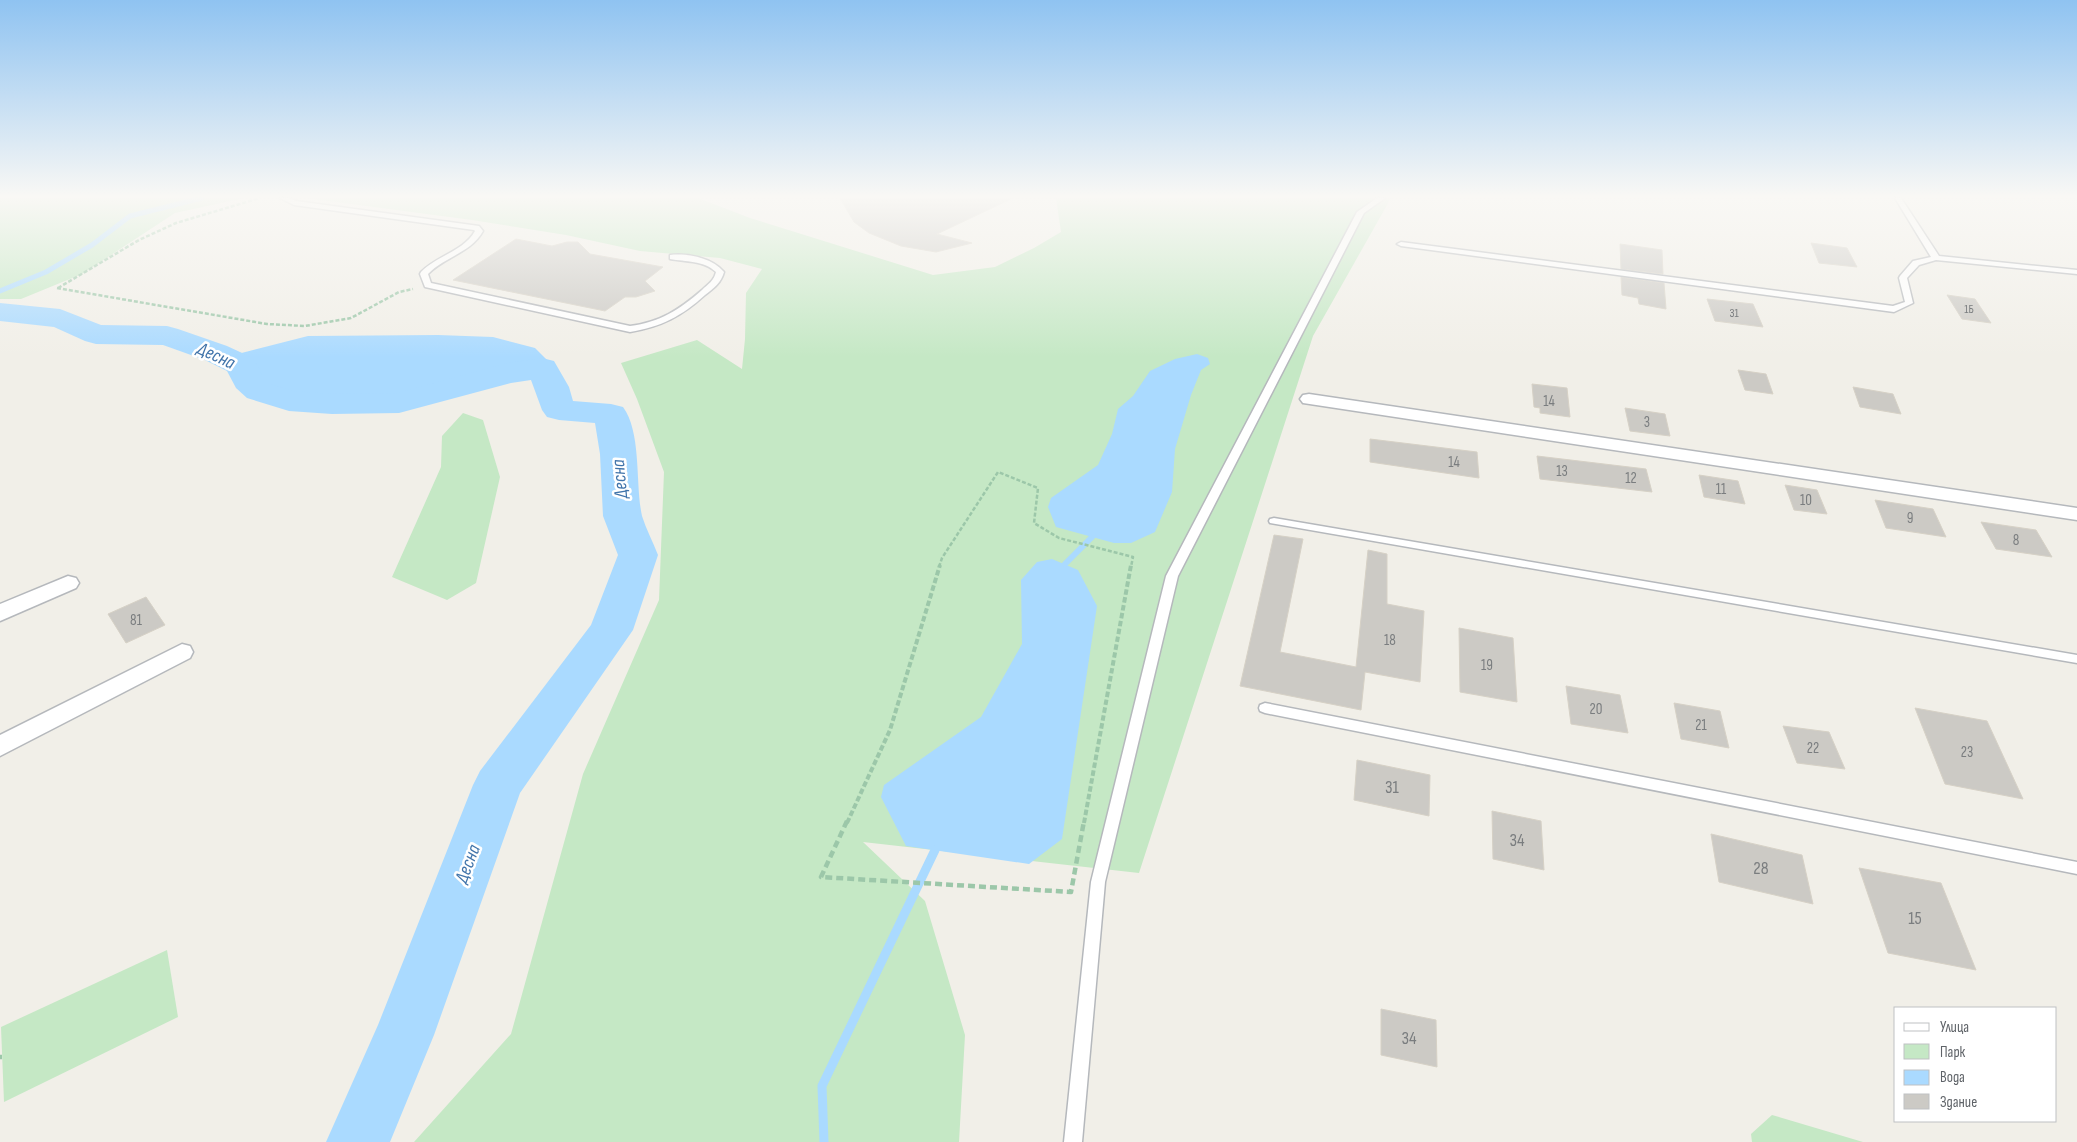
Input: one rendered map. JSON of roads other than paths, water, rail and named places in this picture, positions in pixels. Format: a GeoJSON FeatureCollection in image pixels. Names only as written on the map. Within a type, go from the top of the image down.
{"type":"FeatureCollection","features":[{"type":"Feature","properties":{"kind":"street"},"geometry":{"type":"LineString","coordinates":[[1309,399],[2077,514]]}},
{"type":"Feature","properties":{"kind":"street"},"geometry":{"type":"LineString","coordinates":[[0,614],[68,582]]}},
{"type":"Feature","properties":{"kind":"street"},"geometry":{"type":"LineString","coordinates":[[0,746],[182,652]]}},
{"type":"Feature","properties":{"kind":"lane"},"geometry":{"type":"LineString","coordinates":[[455,251],[429,267],[424,274],[428,285],[630,328],[646,327],[662,323],[674,317],[718,280],[720,272],[715,266],[706,262],[673,257]]}},
{"type":"Feature","properties":{"kind":"lane"},"geometry":{"type":"LineString","coordinates":[[1073,1142],[1098,882],[1172,576],[1341,251]]}},
{"type":"Feature","properties":{"kind":"lane"},"geometry":{"type":"LineString","coordinates":[[1456,251],[1894,309],[1909,303],[1903,278],[1916,263],[1936,258],[2077,272]]}},
{"type":"Feature","properties":{"kind":"lane"},"geometry":{"type":"LineString","coordinates":[[1932,251],[1936,258]]}},
{"type":"Feature","properties":{"kind":"lane"},"geometry":{"type":"LineString","coordinates":[[1274,521],[2077,659]]}},
{"type":"Feature","properties":{"kind":"lane"},"geometry":{"type":"LineString","coordinates":[[1265,708],[2077,868]]}},
{"type":"Feature","properties":{"kind":"water"},"geometry":{"type":"Polygon","coordinates":[[[438,335],[493,337],[535,348],[547,360],[542,368],[399,403],[332,404],[289,401],[259,391],[226,357],[308,336],[438,335]]]}},
{"type":"Feature","properties":{"kind":"water"},"geometry":{"type":"Polygon","coordinates":[[[1197,354],[1208,358],[1210,364],[1201,370],[1191,395],[1175,449],[1172,492],[1155,532],[1131,543],[1114,543],[1056,527],[1048,507],[1051,498],[1098,465],[1112,434],[1118,409],[1133,396],[1150,371],[1175,359],[1197,354]]]}},
{"type":"Feature","properties":{"kind":"water"},"geometry":{"type":"Polygon","coordinates":[[[1052,559],[1078,570],[1097,606],[1062,839],[1029,864],[906,846],[881,797],[884,785],[981,717],[1022,644],[1021,580],[1037,562],[1052,559]]]}},
{"type":"Feature","properties":{"kind":"waterway"},"geometry":{"type":"LineString","coordinates":[[0,291],[46,272],[81,251]]}},
{"type":"Feature","properties":{"kind":"waterway","name":"Десна"},"geometry":{"type":"LineString","coordinates":[[0,312],[60,318],[96,334],[167,336],[216,353],[241,365],[248,381],[259,391],[289,401],[332,404],[399,403],[508,373],[542,368],[552,387],[559,410],[611,414],[618,454],[623,516],[638,555],[611,630],[498,785],[404,1035],[358,1142]]}},
{"type":"Feature","properties":{"kind":"waterway"},"geometry":{"type":"LineString","coordinates":[[1065,564],[1092,537]]}},
{"type":"Feature","properties":{"kind":"waterway"},"geometry":{"type":"LineString","coordinates":[[824,1142],[822,1086],[935,850]]}}]}
